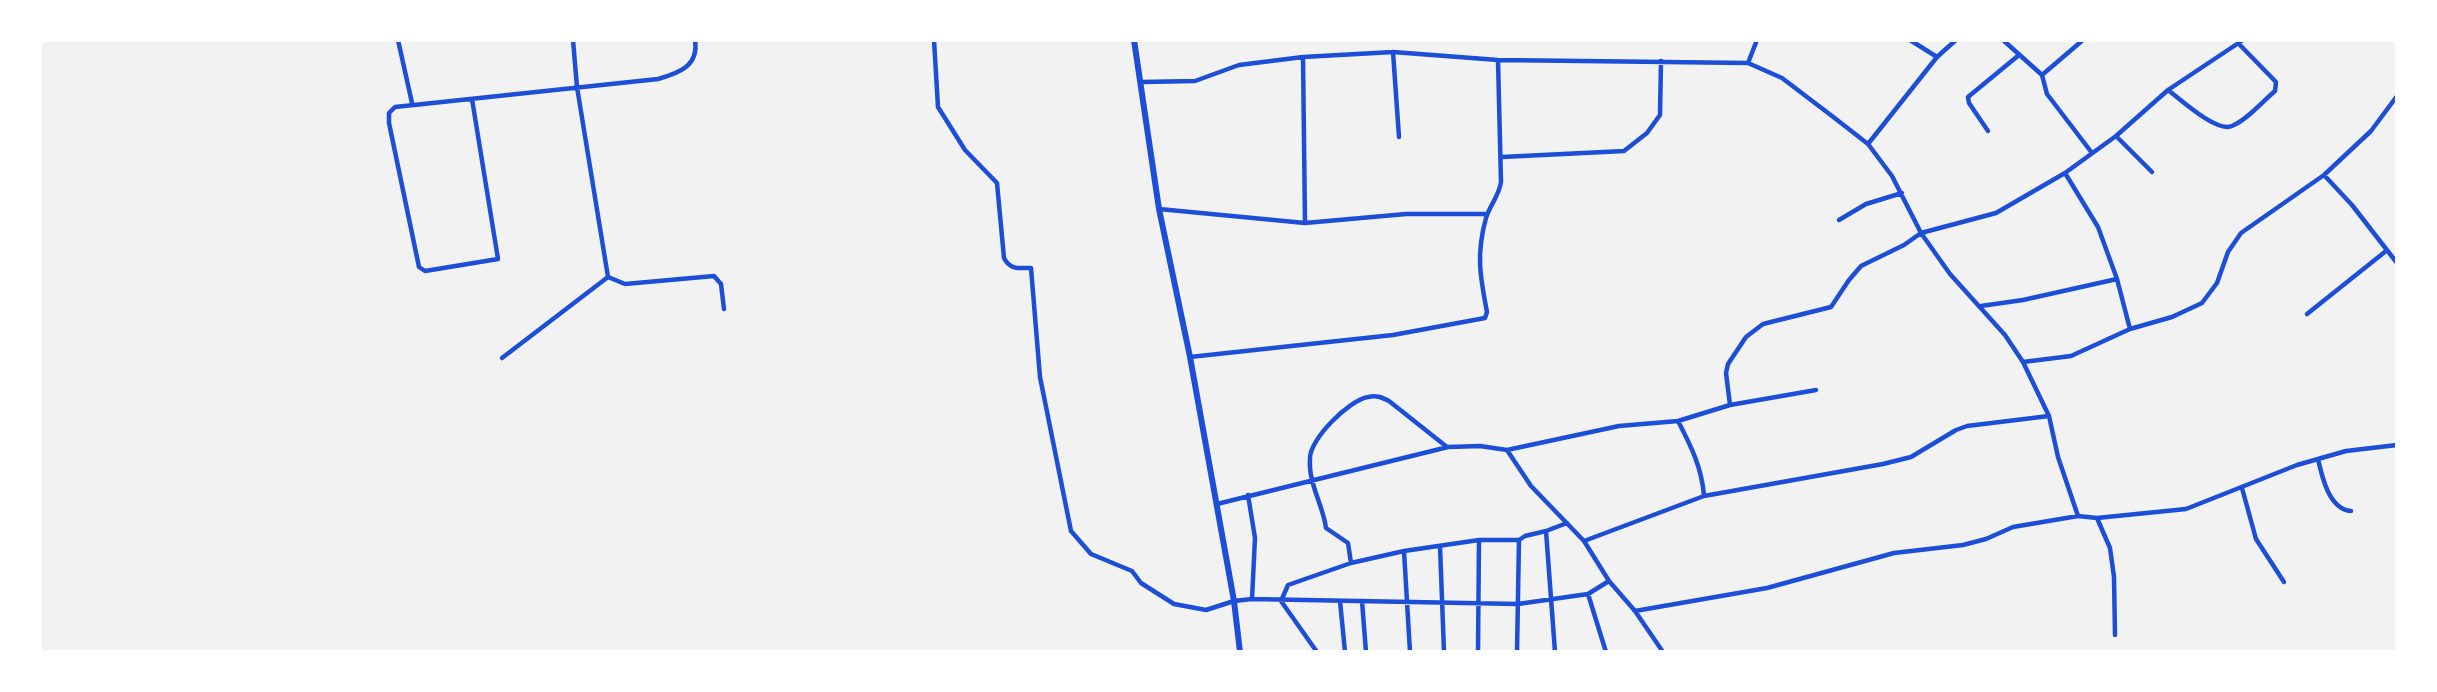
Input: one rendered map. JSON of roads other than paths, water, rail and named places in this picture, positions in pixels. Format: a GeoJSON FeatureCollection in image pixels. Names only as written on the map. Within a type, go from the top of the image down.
{"type":"FeatureCollection","features":[{"type":"Feature","properties":{"kind":"main road"},"geometry":{"type":"LineString","coordinates":[[1134,40],[1159,209],[1190,357],[1234,601],[1240,652]]}},
{"type":"Feature","properties":{"kind":"street"},"geometry":{"type":"LineString","coordinates":[[398,40],[412,103]]}},
{"type":"Feature","properties":{"kind":"street"},"geometry":{"type":"LineString","coordinates":[[573,40],[577,87],[608,277]]}},
{"type":"Feature","properties":{"kind":"street"},"geometry":{"type":"LineString","coordinates":[[472,99],[498,259],[425,271],[419,267],[389,123],[389,113],[395,107],[412,103],[658,79],[673,75],[690,65],[696,49],[695,40]]}},
{"type":"Feature","properties":{"kind":"street"},"geometry":{"type":"LineString","coordinates":[[934,40],[938,107],[965,150],[997,183],[1004,258],[1007,264],[1014,268],[1031,268],[1040,377],[1071,531],[1091,554],[1132,571],[1141,583],[1174,604],[1206,610],[1234,601],[1252,599],[1518,604],[1588,594],[1609,581]]}},
{"type":"Feature","properties":{"kind":"street"},"geometry":{"type":"LineString","coordinates":[[1748,63],[1757,40]]}},
{"type":"Feature","properties":{"kind":"street"},"geometry":{"type":"LineString","coordinates":[[1910,40],[1937,57]]}},
{"type":"Feature","properties":{"kind":"street"},"geometry":{"type":"LineString","coordinates":[[1868,145],[1937,57],[1956,40]]}},
{"type":"Feature","properties":{"kind":"street"},"geometry":{"type":"LineString","coordinates":[[2003,40],[2042,75],[2047,94],[2092,153]]}},
{"type":"Feature","properties":{"kind":"street"},"geometry":{"type":"LineString","coordinates":[[2042,75],[2083,40]]}},
{"type":"Feature","properties":{"kind":"street"},"geometry":{"type":"LineString","coordinates":[[1730,405],[1726,373],[1728,364],[1746,337],[1763,324],[1832,307],[1861,266],[1904,245],[1921,233],[1996,213],[2065,173],[2116,136],[2168,90],[2241,42],[2277,86],[2275,91],[2234,126],[2225,128],[2215,125],[2168,90]]}},
{"type":"Feature","properties":{"kind":"street"},"geometry":{"type":"LineString","coordinates":[[1142,82],[1195,81],[1239,65],[1303,57],[1393,52],[1498,60],[1748,63],[1782,78],[1868,145],[1892,176],[1921,233],[1950,274],[2005,335],[2023,362],[2049,416],[2058,457],[2078,516]]}},
{"type":"Feature","properties":{"kind":"street"},"geometry":{"type":"LineString","coordinates":[[1393,52],[1399,136]]}},
{"type":"Feature","properties":{"kind":"street"},"geometry":{"type":"LineString","coordinates":[[1988,131],[1969,103],[1968,97],[2019,55]]}},
{"type":"Feature","properties":{"kind":"street"},"geometry":{"type":"LineString","coordinates":[[1303,57],[1305,223]]}},
{"type":"Feature","properties":{"kind":"street"},"geometry":{"type":"LineString","coordinates":[[1190,357],[1393,335],[1485,318],[1487,313],[1479,270],[1487,214],[1499,194],[1502,157],[1498,60]]}},
{"type":"Feature","properties":{"kind":"street"},"geometry":{"type":"LineString","coordinates":[[1502,157],[1624,151],[1647,133],[1660,115],[1661,61]]}},
{"type":"Feature","properties":{"kind":"street"},"geometry":{"type":"LineString","coordinates":[[2023,362],[2071,356],[2130,329],[2172,317],[2202,303],[2217,283],[2228,252],[2241,233],[2324,175],[2371,131],[2397,96]]}},
{"type":"Feature","properties":{"kind":"street"},"geometry":{"type":"LineString","coordinates":[[2116,136],[2152,172]]}},
{"type":"Feature","properties":{"kind":"street"},"geometry":{"type":"LineString","coordinates":[[2065,173],[2098,226],[2117,279],[2130,329]]}},
{"type":"Feature","properties":{"kind":"street"},"geometry":{"type":"LineString","coordinates":[[2324,175],[2352,205],[2397,263]]}},
{"type":"Feature","properties":{"kind":"street"},"geometry":{"type":"LineString","coordinates":[[1839,220],[1866,204],[1902,193]]}},
{"type":"Feature","properties":{"kind":"street"},"geometry":{"type":"LineString","coordinates":[[1159,209],[1305,223],[1406,214],[1487,214]]}},
{"type":"Feature","properties":{"kind":"street"},"geometry":{"type":"LineString","coordinates":[[2307,314],[2386,251]]}},
{"type":"Feature","properties":{"kind":"street"},"geometry":{"type":"LineString","coordinates":[[608,277],[625,284],[714,276],[720,284],[724,309]]}},
{"type":"Feature","properties":{"kind":"street"},"geometry":{"type":"LineString","coordinates":[[502,358],[608,277]]}},
{"type":"Feature","properties":{"kind":"street"},"geometry":{"type":"LineString","coordinates":[[1980,306],[2023,300],[2117,279]]}},
{"type":"Feature","properties":{"kind":"street"},"geometry":{"type":"LineString","coordinates":[[1216,504],[1448,447],[1480,446],[1507,450],[1619,426],[1678,421],[1730,405],[1816,390]]}},
{"type":"Feature","properties":{"kind":"street"},"geometry":{"type":"LineString","coordinates":[[1351,563],[1349,543],[1326,528],[1325,516],[1311,482],[1309,457],[1312,447],[1339,413],[1365,397],[1378,396],[1389,401],[1448,447]]}},
{"type":"Feature","properties":{"kind":"street"},"geometry":{"type":"LineString","coordinates":[[1584,541],[1704,496],[1883,464],[1911,457],[1967,426],[2049,416]]}},
{"type":"Feature","properties":{"kind":"street"},"geometry":{"type":"LineString","coordinates":[[1678,421],[1695,453],[1704,496]]}},
{"type":"Feature","properties":{"kind":"street"},"geometry":{"type":"LineString","coordinates":[[1635,611],[1767,588],[1894,553],[1963,545],[1986,539],[2012,527],[2078,516],[2097,518],[2186,509],[2297,465],[2346,451],[2397,445]]}},
{"type":"Feature","properties":{"kind":"street"},"geometry":{"type":"LineString","coordinates":[[1507,450],[1531,486],[1584,541],[1609,581],[1635,611],[1663,652]]}},
{"type":"Feature","properties":{"kind":"street"},"geometry":{"type":"LineString","coordinates":[[2318,459],[2324,486],[2344,510],[2351,511]]}},
{"type":"Feature","properties":{"kind":"street"},"geometry":{"type":"LineString","coordinates":[[2242,488],[2256,539],[2284,582]]}},
{"type":"Feature","properties":{"kind":"street"},"geometry":{"type":"LineString","coordinates":[[1248,495],[1255,538],[1252,599]]}},
{"type":"Feature","properties":{"kind":"street"},"geometry":{"type":"LineString","coordinates":[[2097,518],[2110,548],[2114,577],[2115,635]]}},
{"type":"Feature","properties":{"kind":"street"},"geometry":{"type":"LineString","coordinates":[[1282,601],[1288,586],[1351,563],[1404,551],[1479,540],[1519,541],[1525,536],[1567,523]]}},
{"type":"Feature","properties":{"kind":"street"},"geometry":{"type":"LineString","coordinates":[[1546,531],[1555,652]]}},
{"type":"Feature","properties":{"kind":"street"},"geometry":{"type":"LineString","coordinates":[[1478,652],[1479,540]]}},
{"type":"Feature","properties":{"kind":"street"},"geometry":{"type":"LineString","coordinates":[[1517,652],[1519,541]]}},
{"type":"Feature","properties":{"kind":"street"},"geometry":{"type":"LineString","coordinates":[[1440,546],[1444,652]]}},
{"type":"Feature","properties":{"kind":"street"},"geometry":{"type":"LineString","coordinates":[[1404,551],[1410,652]]}},
{"type":"Feature","properties":{"kind":"street"},"geometry":{"type":"LineString","coordinates":[[1588,594],[1606,652]]}},
{"type":"Feature","properties":{"kind":"street"},"geometry":{"type":"LineString","coordinates":[[1282,601],[1317,652]]}},
{"type":"Feature","properties":{"kind":"street"},"geometry":{"type":"LineString","coordinates":[[1340,601],[1345,652]]}},
{"type":"Feature","properties":{"kind":"street"},"geometry":{"type":"LineString","coordinates":[[1363,601],[1366,652]]}}]}
